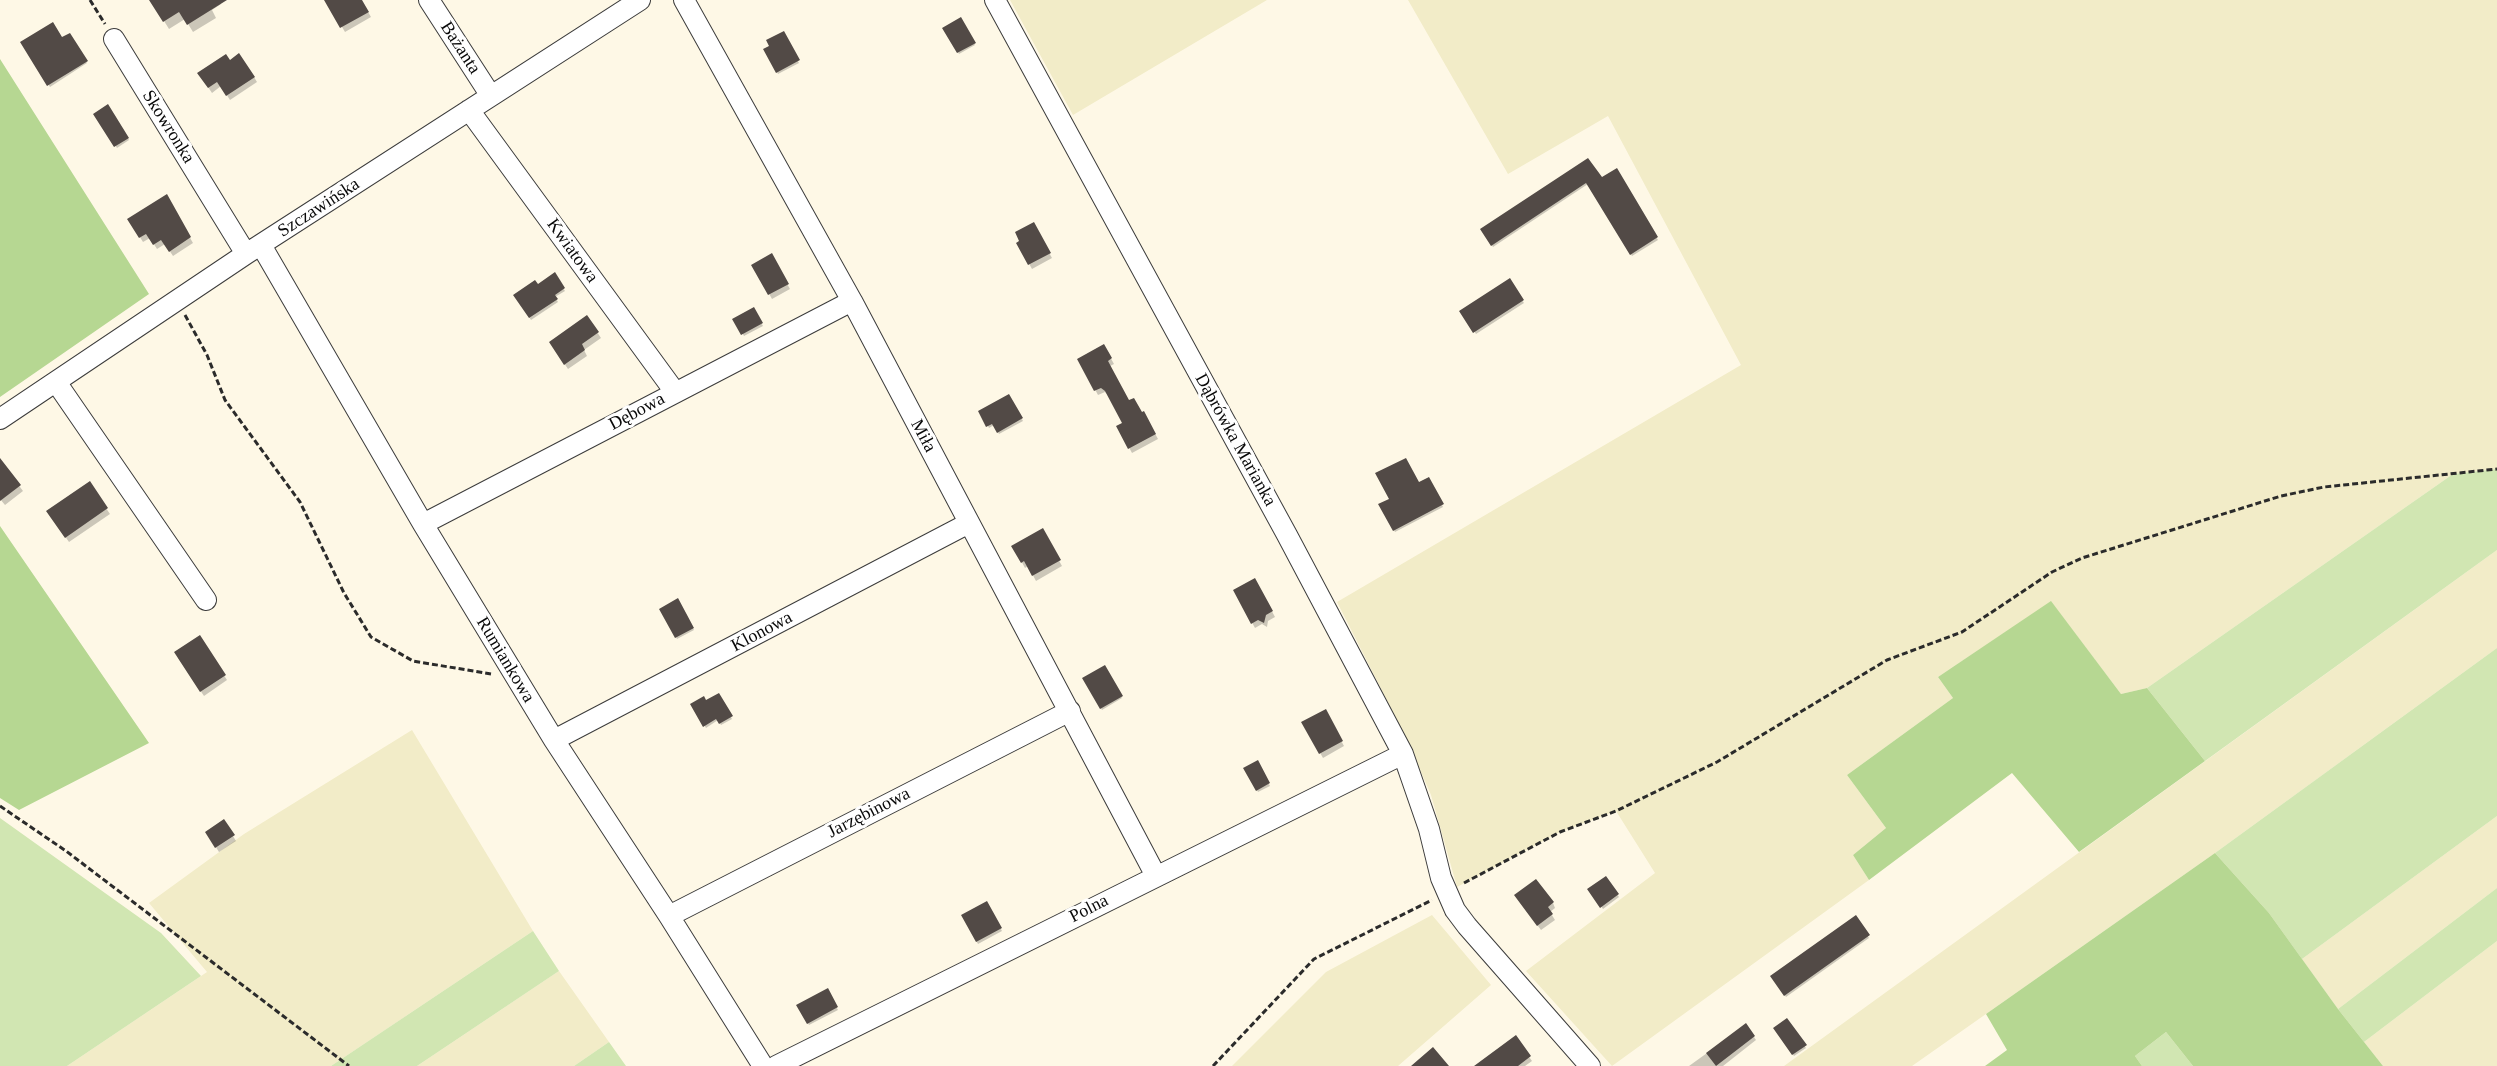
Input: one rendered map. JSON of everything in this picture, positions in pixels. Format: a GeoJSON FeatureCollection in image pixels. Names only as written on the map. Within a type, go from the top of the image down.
{"type":"FeatureCollection","features":[{"type":"Feature","properties":{"kind":"street","name":"Bażanta"},"geometry":{"type":"LineString","coordinates":[[429,0],[491,96]]}},
{"type":"Feature","properties":{"kind":"street","name":"Szczawińska"},"geometry":{"type":"LineString","coordinates":[[0,419],[254,249],[640,0]]}},
{"type":"Feature","properties":{"kind":"street","name":"Miła"},"geometry":{"type":"LineString","coordinates":[[684,0],[852,301],[1156,876]]}},
{"type":"Feature","properties":{"kind":"street","name":"Dąbrówka Marianka"},"geometry":{"type":"LineString","coordinates":[[995,0],[1287,536],[1402,754],[1420,800],[1446,893],[1467,926],[1590,1066]]}},
{"type":"Feature","properties":{"kind":"street","name":"Skowronka"},"geometry":{"type":"LineString","coordinates":[[114,39],[254,249]]}},
{"type":"Feature","properties":{"kind":"street","name":"Kwiatowa"},"geometry":{"type":"LineString","coordinates":[[469,110],[675,392]]}},
{"type":"Feature","properties":{"kind":"street","name":"Rumiankowa"},"geometry":{"type":"LineString","coordinates":[[254,249],[554,740],[669,915],[763,1066]]}},
{"type":"Feature","properties":{"kind":"street","name":"Dębowa"},"geometry":{"type":"LineString","coordinates":[[423,524],[852,301]]}},
{"type":"Feature","properties":{"kind":"street"},"geometry":{"type":"LineString","coordinates":[[56,382],[206,600]]}},
{"type":"Feature","properties":{"kind":"street","name":"Klonowa"},"geometry":{"type":"LineString","coordinates":[[554,740],[969,523]]}},
{"type":"Feature","properties":{"kind":"street","name":"Jarzębinowa"},"geometry":{"type":"LineString","coordinates":[[669,915],[1070,711]]}},
{"type":"Feature","properties":{"kind":"street","name":"Polna"},"geometry":{"type":"LineString","coordinates":[[776,1066],[1402,754]]}},
{"type":"Feature","properties":{"kind":"path"},"geometry":{"type":"LineString","coordinates":[[90,0],[114,39]]}},
{"type":"Feature","properties":{"kind":"path"},"geometry":{"type":"LineString","coordinates":[[176,301],[207,355],[225,400],[300,502],[344,593],[371,637],[413,661],[485,673],[514,675]]}},
{"type":"Feature","properties":{"kind":"path"},"geometry":{"type":"LineString","coordinates":[[1213,1066],[1314,959],[1446,893],[1560,832],[1616,810],[1717,762],[1887,660],[1962,632],[2052,572],[2082,558],[2281,496],[2324,488],[2497,469]]}},
{"type":"Feature","properties":{"kind":"path"},"geometry":{"type":"LineString","coordinates":[[0,806],[66,851],[349,1066]]}},
{"type":"Feature","properties":{"kind":"shaded area"},"geometry":{"type":"Polygon","coordinates":[[[1010,0],[1267,0],[1073,115],[1010,0]]]}},
{"type":"Feature","properties":{"kind":"shaded area"},"geometry":{"type":"Polygon","coordinates":[[[1408,0],[2497,0],[2497,469],[2453,474],[2147,688],[2121,694],[2051,602],[1938,677],[1953,698],[1847,775],[1886,828],[1853,855],[1869,880],[1612,1066],[1526,971],[1655,873],[1616,811],[1560,832],[1457,887],[1431,795],[1407,740],[1337,602],[1741,365],[1608,116],[1508,174],[1408,0]]]}},
{"type":"Feature","properties":{"kind":"shaded area"},"geometry":{"type":"Polygon","coordinates":[[[2497,550],[2497,648],[2215,853],[1912,1066],[1784,1066],[2497,550]]]}},
{"type":"Feature","properties":{"kind":"shaded area"},"geometry":{"type":"Polygon","coordinates":[[[412,730],[533,931],[331,1066],[67,1066],[207,972],[149,903],[244,834],[412,730]]]}},
{"type":"Feature","properties":{"kind":"shaded area"},"geometry":{"type":"Polygon","coordinates":[[[2497,816],[2497,888],[2338,1009],[2302,959],[2497,816]]]}},
{"type":"Feature","properties":{"kind":"shaded area"},"geometry":{"type":"Polygon","coordinates":[[[1432,915],[1491,985],[1398,1066],[1232,1066],[1326,972],[1432,915]]]}},
{"type":"Feature","properties":{"kind":"shaded area"},"geometry":{"type":"Polygon","coordinates":[[[2497,941],[2497,1066],[2383,1066],[2364,1042],[2497,941]]]}},
{"type":"Feature","properties":{"kind":"shaded area"},"geometry":{"type":"Polygon","coordinates":[[[559,971],[609,1042],[574,1066],[417,1066],[559,971]]]}},
{"type":"Feature","properties":{"kind":"green space"},"geometry":{"type":"Polygon","coordinates":[[[0,59],[149,294],[0,397],[0,59]]]}},
{"type":"Feature","properties":{"kind":"green space"},"geometry":{"type":"Polygon","coordinates":[[[2497,469],[2497,550],[2205,761],[2147,688],[2453,474],[2497,469]]]}},
{"type":"Feature","properties":{"kind":"green space"},"geometry":{"type":"Polygon","coordinates":[[[0,526],[149,743],[19,810],[0,798],[0,526]]]}},
{"type":"Feature","properties":{"kind":"green space"},"geometry":{"type":"Polygon","coordinates":[[[2051,601],[2121,694],[2147,688],[2205,761],[2079,852],[2012,773],[1869,880],[1853,855],[1886,828],[1847,775],[1953,698],[1938,677],[2051,601]]]}},
{"type":"Feature","properties":{"kind":"green space"},"geometry":{"type":"Polygon","coordinates":[[[2497,648],[2497,816],[2302,959],[2269,913],[2215,853],[2497,648]]]}},
{"type":"Feature","properties":{"kind":"green space"},"geometry":{"type":"Polygon","coordinates":[[[0,818],[161,933],[201,976],[67,1066],[0,1066],[0,818]]]}},
{"type":"Feature","properties":{"kind":"green space"},"geometry":{"type":"Polygon","coordinates":[[[2215,853],[2269,913],[2338,1009],[2383,1066],[2193,1066],[2166,1032],[2135,1056],[2142,1066],[1985,1066],[2007,1050],[1986,1014],[2215,853]]]}},
{"type":"Feature","properties":{"kind":"green space"},"geometry":{"type":"Polygon","coordinates":[[[2497,888],[2497,941],[2364,1042],[2338,1009],[2497,888]]]}},
{"type":"Feature","properties":{"kind":"green space"},"geometry":{"type":"Polygon","coordinates":[[[533,931],[559,971],[417,1066],[331,1066],[533,931]]]}},
{"type":"Feature","properties":{"kind":"green space"},"geometry":{"type":"Polygon","coordinates":[[[2166,1032],[2193,1066],[2142,1066],[2135,1056],[2166,1032]]]}},
{"type":"Feature","properties":{"kind":"green space"},"geometry":{"type":"Polygon","coordinates":[[[609,1042],[626,1066],[574,1066],[609,1042]]]}},
{"type":"Feature","properties":{"kind":"building"},"geometry":{"type":"Polygon","coordinates":[[[149,0],[227,0],[187,25],[179,12],[163,22],[149,0]]]}},
{"type":"Feature","properties":{"kind":"building"},"geometry":{"type":"Polygon","coordinates":[[[324,0],[362,0],[369,12],[340,28],[324,0]]]}},
{"type":"Feature","properties":{"kind":"building"},"geometry":{"type":"Polygon","coordinates":[[[961,17],[976,43],[957,53],[942,28],[961,17]]]}},
{"type":"Feature","properties":{"kind":"building"},"geometry":{"type":"Polygon","coordinates":[[[53,22],[62,37],[70,33],[88,61],[47,86],[20,42],[53,22]]]}},
{"type":"Feature","properties":{"kind":"building"},"geometry":{"type":"Polygon","coordinates":[[[784,31],[800,60],[776,73],[763,49],[769,46],[766,40],[784,31]]]}},
{"type":"Feature","properties":{"kind":"building"},"geometry":{"type":"Polygon","coordinates":[[[239,53],[255,77],[226,96],[217,82],[208,88],[197,73],[226,54],[230,60],[239,53]]]}},
{"type":"Feature","properties":{"kind":"building"},"geometry":{"type":"Polygon","coordinates":[[[108,104],[129,138],[114,147],[93,114],[108,104]]]}},
{"type":"Feature","properties":{"kind":"building"},"geometry":{"type":"Polygon","coordinates":[[[1588,158],[1602,177],[1617,168],[1658,237],[1630,255],[1586,183],[1491,246],[1480,229],[1588,158]]]}},
{"type":"Feature","properties":{"kind":"building"},"geometry":{"type":"Polygon","coordinates":[[[167,194],[191,237],[169,252],[161,240],[153,245],[146,234],[139,238],[127,219],[167,194]]]}},
{"type":"Feature","properties":{"kind":"building"},"geometry":{"type":"Polygon","coordinates":[[[1034,222],[1051,253],[1028,265],[1016,243],[1019,241],[1015,232],[1034,222]]]}},
{"type":"Feature","properties":{"kind":"building"},"geometry":{"type":"Polygon","coordinates":[[[772,253],[789,284],[768,295],[751,265],[772,253]]]}},
{"type":"Feature","properties":{"kind":"building"},"geometry":{"type":"Polygon","coordinates":[[[555,272],[565,288],[555,295],[558,299],[529,318],[513,295],[535,280],[538,284],[555,272]]]}},
{"type":"Feature","properties":{"kind":"building"},"geometry":{"type":"Polygon","coordinates":[[[1510,278],[1524,300],[1473,333],[1459,311],[1510,278]]]}},
{"type":"Feature","properties":{"kind":"building"},"geometry":{"type":"Polygon","coordinates":[[[754,307],[763,323],[741,335],[732,319],[754,307]]]}},
{"type":"Feature","properties":{"kind":"building"},"geometry":{"type":"Polygon","coordinates":[[[587,315],[599,332],[582,344],[585,350],[564,365],[549,342],[587,315]]]}},
{"type":"Feature","properties":{"kind":"building"},"geometry":{"type":"Polygon","coordinates":[[[1104,344],[1112,358],[1108,361],[1129,400],[1134,398],[1156,434],[1128,449],[1116,426],[1122,423],[1105,391],[1101,388],[1094,391],[1077,359],[1104,344]]]}},
{"type":"Feature","properties":{"kind":"building"},"geometry":{"type":"Polygon","coordinates":[[[1009,394],[1023,418],[997,433],[992,424],[986,427],[978,411],[1009,394]]]}},
{"type":"Feature","properties":{"kind":"building"},"geometry":{"type":"Polygon","coordinates":[[[0,458],[21,485],[0,501],[0,458]]]}},
{"type":"Feature","properties":{"kind":"building"},"geometry":{"type":"Polygon","coordinates":[[[1406,458],[1419,482],[1429,477],[1444,504],[1393,531],[1378,504],[1389,499],[1375,473],[1406,458]]]}},
{"type":"Feature","properties":{"kind":"building"},"geometry":{"type":"Polygon","coordinates":[[[90,481],[108,508],[65,538],[46,511],[90,481]]]}},
{"type":"Feature","properties":{"kind":"building"},"geometry":{"type":"Polygon","coordinates":[[[1043,528],[1061,560],[1032,576],[1024,561],[1021,563],[1011,546],[1043,528]]]}},
{"type":"Feature","properties":{"kind":"building"},"geometry":{"type":"Polygon","coordinates":[[[1255,578],[1273,611],[1266,615],[1264,623],[1258,620],[1251,624],[1233,590],[1255,578]]]}},
{"type":"Feature","properties":{"kind":"building"},"geometry":{"type":"Polygon","coordinates":[[[678,598],[694,628],[675,638],[659,609],[678,598]]]}},
{"type":"Feature","properties":{"kind":"building"},"geometry":{"type":"Polygon","coordinates":[[[200,635],[226,675],[200,692],[174,652],[200,635]]]}},
{"type":"Feature","properties":{"kind":"building"},"geometry":{"type":"Polygon","coordinates":[[[1105,665],[1123,696],[1100,709],[1082,678],[1105,665]]]}},
{"type":"Feature","properties":{"kind":"building"},"geometry":{"type":"Polygon","coordinates":[[[719,693],[733,716],[719,724],[716,719],[703,727],[690,704],[704,696],[706,700],[719,693]]]}},
{"type":"Feature","properties":{"kind":"building"},"geometry":{"type":"Polygon","coordinates":[[[1326,709],[1343,741],[1319,754],[1301,722],[1326,709]]]}},
{"type":"Feature","properties":{"kind":"building"},"geometry":{"type":"Polygon","coordinates":[[[1258,760],[1270,783],[1256,791],[1243,768],[1258,760]]]}},
{"type":"Feature","properties":{"kind":"building"},"geometry":{"type":"Polygon","coordinates":[[[224,819],[235,835],[215,848],[205,832],[224,819]]]}},
{"type":"Feature","properties":{"kind":"building"},"geometry":{"type":"Polygon","coordinates":[[[1606,876],[1619,894],[1600,908],[1587,889],[1606,876]]]}},
{"type":"Feature","properties":{"kind":"building"},"geometry":{"type":"Polygon","coordinates":[[[1536,879],[1554,902],[1548,907],[1553,914],[1537,926],[1514,895],[1536,879]]]}},
{"type":"Feature","properties":{"kind":"building"},"geometry":{"type":"Polygon","coordinates":[[[987,901],[1002,928],[976,942],[961,915],[987,901]]]}},
{"type":"Feature","properties":{"kind":"building"},"geometry":{"type":"Polygon","coordinates":[[[1856,915],[1870,935],[1784,996],[1770,976],[1856,915]]]}},
{"type":"Feature","properties":{"kind":"building"},"geometry":{"type":"Polygon","coordinates":[[[828,988],[838,1007],[807,1024],[796,1005],[828,988]]]}},
{"type":"Feature","properties":{"kind":"building"},"geometry":{"type":"Polygon","coordinates":[[[1787,1018],[1807,1045],[1792,1055],[1773,1028],[1787,1018]]]}},
{"type":"Feature","properties":{"kind":"building"},"geometry":{"type":"Polygon","coordinates":[[[1746,1023],[1755,1036],[1716,1066],[1706,1053],[1746,1023]]]}},
{"type":"Feature","properties":{"kind":"building"},"geometry":{"type":"Polygon","coordinates":[[[1516,1035],[1531,1056],[1518,1066],[1474,1066],[1516,1035]]]}},
{"type":"Feature","properties":{"kind":"building"},"geometry":{"type":"Polygon","coordinates":[[[1433,1047],[1449,1066],[1411,1066],[1433,1047]]]}}]}
